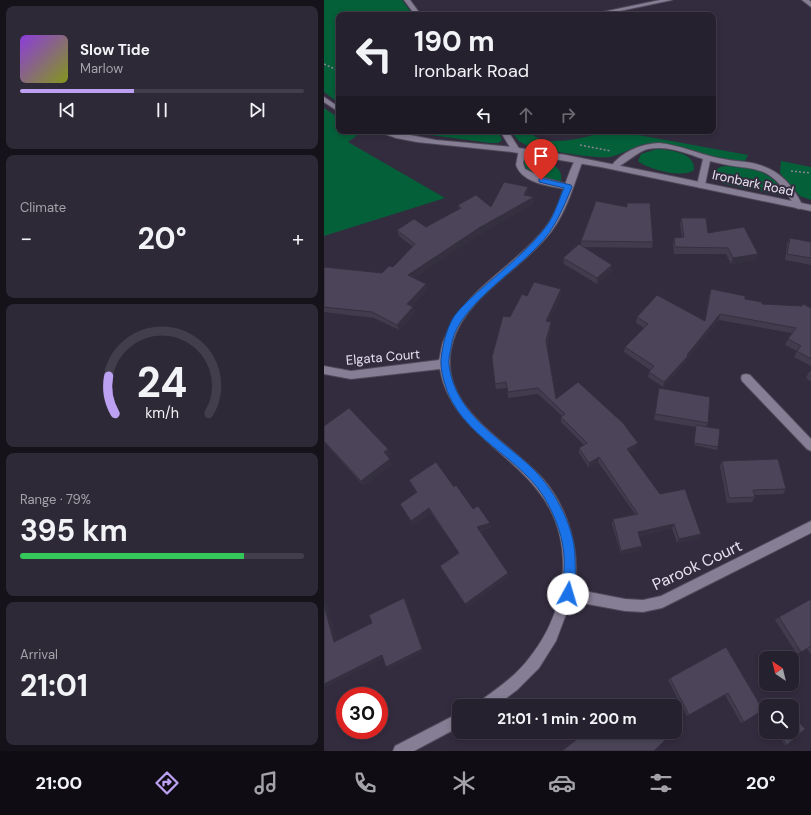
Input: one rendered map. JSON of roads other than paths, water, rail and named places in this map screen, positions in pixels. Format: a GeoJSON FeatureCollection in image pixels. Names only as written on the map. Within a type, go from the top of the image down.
{"type":"FeatureCollection","features":[{"type":"Feature","properties":{"kind":"street"},"geometry":{"type":"LineString","coordinates":[[407,0],[416,12]]}},
{"type":"Feature","properties":{"kind":"street"},"geometry":{"type":"LineString","coordinates":[[607,12],[669,0]]}},
{"type":"Feature","properties":{"kind":"street"},"geometry":{"type":"LineString","coordinates":[[805,0],[811,5]]}},
{"type":"Feature","properties":{"kind":"street"},"geometry":{"type":"LineString","coordinates":[[324,99],[336,108]]}},
{"type":"Feature","properties":{"kind":"street","name":"Ironbark Road"},"geometry":{"type":"LineString","coordinates":[[395,134],[426,140],[519,150],[579,160],[811,208]]}},
{"type":"Feature","properties":{"kind":"street"},"geometry":{"type":"LineString","coordinates":[[506,134],[519,150],[519,164],[524,173],[541,180],[569,187]]}},
{"type":"Feature","properties":{"kind":"street","name":"Ironbark Road"},"geometry":{"type":"LineString","coordinates":[[614,167],[634,152],[650,146],[673,148],[708,158],[767,170],[779,178],[799,206]]}},
{"type":"Feature","properties":{"kind":"street","name":"Ironbark Road"},"geometry":{"type":"LineString","coordinates":[[701,185],[708,158]]}},
{"type":"Feature","properties":{"kind":"street"},"geometry":{"type":"LineString","coordinates":[[495,699],[509,689],[530,669],[548,645],[559,621],[568,594],[570,571],[569,552],[566,534],[552,500],[527,470],[482,433],[462,410],[452,394],[444,364],[448,340],[458,318],[547,232],[557,215],[579,160]]}},
{"type":"Feature","properties":{"kind":"street","name":"Elgata Court"},"geometry":{"type":"LineString","coordinates":[[324,370],[351,375],[444,364]]}},
{"type":"Feature","properties":{"kind":"street"},"geometry":{"type":"LineString","coordinates":[[746,378],[811,446]]}},
{"type":"Feature","properties":{"kind":"street","name":"Parook Court"},"geometry":{"type":"LineString","coordinates":[[568,594],[625,605],[643,606],[662,602],[811,527]]}},
{"type":"Feature","properties":{"kind":"street"},"geometry":{"type":"LineString","coordinates":[[400,751],[452,724]]}}]}
